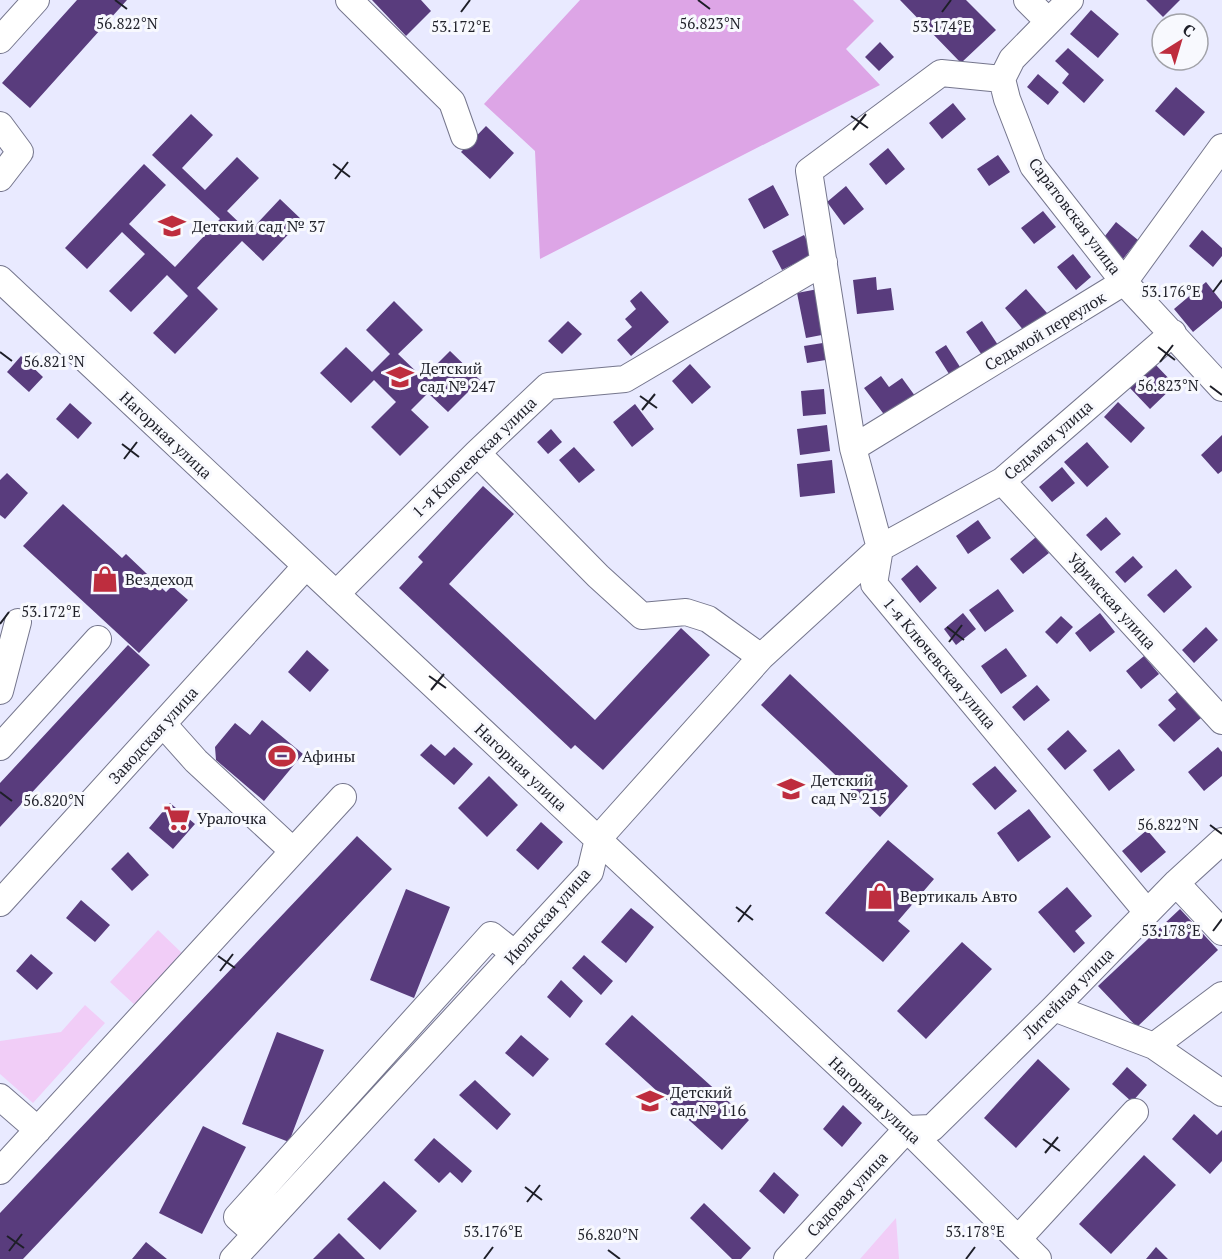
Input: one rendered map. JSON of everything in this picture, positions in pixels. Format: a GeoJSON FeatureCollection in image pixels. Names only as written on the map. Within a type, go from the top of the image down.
{"type":"FeatureCollection","features":[{"type":"Feature","properties":{"kind":"street"},"geometry":{"type":"LineString","coordinates":[[0,40],[36,0]]}},
{"type":"Feature","properties":{"kind":"street"},"geometry":{"type":"LineString","coordinates":[[349,0],[452,102],[464,136]]}},
{"type":"Feature","properties":{"kind":"street"},"geometry":{"type":"LineString","coordinates":[[1028,0],[1048,21]]}},
{"type":"Feature","properties":{"kind":"street"},"geometry":{"type":"LineString","coordinates":[[1002,79],[1012,59],[1070,0]]}},
{"type":"Feature","properties":{"kind":"street","name":"1-я Ключевская улица"},"geometry":{"type":"LineString","coordinates":[[1002,79],[941,73],[808,171],[854,448],[880,548],[874,584],[1147,912]]}},
{"type":"Feature","properties":{"kind":"street","name":"Саратовская улица"},"geometry":{"type":"LineString","coordinates":[[1002,79],[1007,99],[1033,166],[1124,282],[1222,388]]}},
{"type":"Feature","properties":{"kind":"street"},"geometry":{"type":"LineString","coordinates":[[0,125],[21,152],[0,178]]}},
{"type":"Feature","properties":{"kind":"street","name":"Седьмой переулок"},"geometry":{"type":"LineString","coordinates":[[854,448],[1124,282],[1222,147]]}},
{"type":"Feature","properties":{"kind":"street","name":"1-я Ключевская улица"},"geometry":{"type":"LineString","coordinates":[[336,594],[477,453],[548,386],[625,379],[824,262]]}},
{"type":"Feature","properties":{"kind":"street","name":"Нагорная улица"},"geometry":{"type":"LineString","coordinates":[[3,287],[306,566],[907,1129],[1038,1259]]}},
{"type":"Feature","properties":{"kind":"street","name":"Седьмая улица"},"geometry":{"type":"LineString","coordinates":[[880,548],[1002,481],[1173,333]]}},
{"type":"Feature","properties":{"kind":"street"},"geometry":{"type":"LineString","coordinates":[[477,453],[598,576],[642,616],[686,612],[708,619],[761,657]]}},
{"type":"Feature","properties":{"kind":"street","name":"Уфимская улица"},"geometry":{"type":"LineString","coordinates":[[1002,481],[1222,721]]}},
{"type":"Feature","properties":{"kind":"street","name":"Июльская улица"},"geometry":{"type":"LineString","coordinates":[[233,1259],[590,872],[598,839],[761,657],[880,548]]}},
{"type":"Feature","properties":{"kind":"street","name":"Заводская улица"},"geometry":{"type":"LineString","coordinates":[[4,891],[163,724],[306,566]]}},
{"type":"Feature","properties":{"kind":"street"},"geometry":{"type":"LineString","coordinates":[[0,691],[18,622]]}},
{"type":"Feature","properties":{"kind":"street"},"geometry":{"type":"LineString","coordinates":[[3,737],[98,639]]}},
{"type":"Feature","properties":{"kind":"street"},"geometry":{"type":"LineString","coordinates":[[163,724],[196,761],[293,852]]}},
{"type":"Feature","properties":{"kind":"street"},"geometry":{"type":"LineString","coordinates":[[0,1171],[343,797]]}},
{"type":"Feature","properties":{"kind":"street","name":"Литейная улица"},"geometry":{"type":"LineString","coordinates":[[907,1129],[932,1128],[1176,883],[1222,841]]}},
{"type":"Feature","properties":{"kind":"street"},"geometry":{"type":"LineString","coordinates":[[1176,883],[1222,932]]}},
{"type":"Feature","properties":{"kind":"street"},"geometry":{"type":"LineString","coordinates":[[256,1234],[237,1217],[491,935],[514,954]]}},
{"type":"Feature","properties":{"kind":"street"},"geometry":{"type":"LineString","coordinates":[[1154,1046],[1222,995]]}},
{"type":"Feature","properties":{"kind":"street"},"geometry":{"type":"LineString","coordinates":[[1054,1008],[1154,1046],[1222,1093]]}},
{"type":"Feature","properties":{"kind":"street"},"geometry":{"type":"LineString","coordinates":[[391,1046],[410,1068]]}},
{"type":"Feature","properties":{"kind":"street"},"geometry":{"type":"LineString","coordinates":[[0,1097],[38,1130]]}},
{"type":"Feature","properties":{"kind":"street"},"geometry":{"type":"LineString","coordinates":[[1018,1239],[1135,1112]]}},
{"type":"Feature","properties":{"kind":"street","name":"Садовая улица"},"geometry":{"type":"LineString","coordinates":[[788,1259],[907,1129]]}},
{"type":"Feature","properties":{"kind":"street"},"geometry":{"type":"LineString","coordinates":[[307,1140],[326,1158]]}},
{"type":"Feature","properties":{"kind":"shaded area"},"geometry":{"type":"Polygon","coordinates":[[[580,0],[853,0],[874,21],[846,49],[880,85],[540,259],[535,151],[484,104],[580,0]]]}},
{"type":"Feature","properties":{"kind":"shaded area"},"geometry":{"type":"Polygon","coordinates":[[[158,930],[185,956],[137,1007],[110,982],[158,930]]]}},
{"type":"Feature","properties":{"kind":"shaded area"},"geometry":{"type":"Polygon","coordinates":[[[85,1005],[105,1023],[33,1103],[0,1074],[0,1041],[61,1032],[85,1005]]]}},
{"type":"Feature","properties":{"kind":"shaded area"},"geometry":{"type":"Polygon","coordinates":[[[896,1218],[899,1259],[860,1259],[896,1218]]]}},
{"type":"Feature","properties":{"kind":"building"},"geometry":{"type":"Polygon","coordinates":[[[77,0],[127,0],[30,108],[2,83],[77,0]]]}},
{"type":"Feature","properties":{"kind":"building"},"geometry":{"type":"Polygon","coordinates":[[[372,0],[421,0],[431,11],[406,36],[372,0]]]}},
{"type":"Feature","properties":{"kind":"building"},"geometry":{"type":"Polygon","coordinates":[[[900,0],[966,0],[996,30],[961,63],[900,0]]]}},
{"type":"Feature","properties":{"kind":"building"},"geometry":{"type":"Polygon","coordinates":[[[1146,0],[1180,0],[1168,12],[1158,12],[1146,0]]]}},
{"type":"Feature","properties":{"kind":"building"},"geometry":{"type":"Polygon","coordinates":[[[1091,10],[1119,34],[1098,58],[1070,34],[1091,10]]]}},
{"type":"Feature","properties":{"kind":"building"},"geometry":{"type":"Polygon","coordinates":[[[880,42],[894,57],[879,71],[865,57],[880,42]]]}},
{"type":"Feature","properties":{"kind":"building"},"geometry":{"type":"Polygon","coordinates":[[[1068,48],[1104,80],[1084,103],[1062,83],[1069,74],[1055,61],[1068,48]]]}},
{"type":"Feature","properties":{"kind":"building"},"geometry":{"type":"Polygon","coordinates":[[[1038,74],[1059,92],[1048,105],[1027,87],[1038,74]]]}},
{"type":"Feature","properties":{"kind":"building"},"geometry":{"type":"Polygon","coordinates":[[[1176,87],[1205,112],[1184,136],[1155,111],[1176,87]]]}},
{"type":"Feature","properties":{"kind":"building"},"geometry":{"type":"Polygon","coordinates":[[[953,103],[966,119],[942,139],[929,123],[953,103]]]}},
{"type":"Feature","properties":{"kind":"building"},"geometry":{"type":"Polygon","coordinates":[[[191,114],[213,135],[182,168],[205,190],[237,157],[259,178],[227,211],[249,232],[280,199],[302,220],[263,261],[242,241],[197,288],[218,309],[175,354],[153,333],[188,296],[167,275],[131,312],[109,291],[145,254],[122,232],[87,269],[65,248],[144,164],[166,185],[129,224],[175,267],[220,219],[152,155],[191,114]]]}},
{"type":"Feature","properties":{"kind":"building"},"geometry":{"type":"Polygon","coordinates":[[[486,126],[514,153],[490,179],[461,152],[486,126]]]}},
{"type":"Feature","properties":{"kind":"building"},"geometry":{"type":"Polygon","coordinates":[[[888,148],[905,169],[886,185],[869,164],[888,148]]]}},
{"type":"Feature","properties":{"kind":"building"},"geometry":{"type":"Polygon","coordinates":[[[998,155],[1010,172],[989,186],[977,169],[998,155]]]}},
{"type":"Feature","properties":{"kind":"building"},"geometry":{"type":"Polygon","coordinates":[[[773,185],[789,215],[764,229],[748,199],[773,185]]]}},
{"type":"Feature","properties":{"kind":"building"},"geometry":{"type":"Polygon","coordinates":[[[846,186],[864,209],[844,225],[827,202],[846,186]]]}},
{"type":"Feature","properties":{"kind":"building"},"geometry":{"type":"Polygon","coordinates":[[[1043,211],[1056,227],[1034,244],[1021,228],[1043,211]]]}},
{"type":"Feature","properties":{"kind":"building"},"geometry":{"type":"Polygon","coordinates":[[[1116,222],[1138,240],[1123,259],[1101,241],[1116,222]]]}},
{"type":"Feature","properties":{"kind":"building"},"geometry":{"type":"Polygon","coordinates":[[[1202,230],[1222,248],[1222,256],[1213,267],[1189,246],[1202,230]]]}},
{"type":"Feature","properties":{"kind":"building"},"geometry":{"type":"Polygon","coordinates":[[[804,235],[814,254],[782,270],[772,251],[804,235]]]}},
{"type":"Feature","properties":{"kind":"building"},"geometry":{"type":"Polygon","coordinates":[[[1073,254],[1091,277],[1076,290],[1057,267],[1073,254]]]}},
{"type":"Feature","properties":{"kind":"building"},"geometry":{"type":"Polygon","coordinates":[[[876,277],[877,290],[891,288],[894,310],[857,314],[853,280],[876,277]]]}},
{"type":"Feature","properties":{"kind":"building"},"geometry":{"type":"Polygon","coordinates":[[[1206,282],[1222,302],[1222,308],[1193,332],[1174,309],[1206,282]]]}},
{"type":"Feature","properties":{"kind":"building"},"geometry":{"type":"Polygon","coordinates":[[[818,289],[827,334],[806,338],[797,293],[818,289]]]}},
{"type":"Feature","properties":{"kind":"building"},"geometry":{"type":"Polygon","coordinates":[[[1026,289],[1047,313],[1025,332],[1005,308],[1026,289]]]}},
{"type":"Feature","properties":{"kind":"building"},"geometry":{"type":"Polygon","coordinates":[[[641,291],[669,322],[631,356],[617,340],[632,327],[625,319],[636,309],[630,301],[641,291]]]}},
{"type":"Feature","properties":{"kind":"building"},"geometry":{"type":"Polygon","coordinates":[[[394,301],[423,330],[398,354],[423,378],[450,351],[480,380],[448,412],[428,393],[411,410],[429,427],[400,456],[371,427],[396,402],[374,380],[351,403],[320,373],[346,347],[372,372],[390,354],[366,330],[394,301]]]}},
{"type":"Feature","properties":{"kind":"building"},"geometry":{"type":"Polygon","coordinates":[[[568,321],[582,334],[562,354],[548,341],[568,321]]]}},
{"type":"Feature","properties":{"kind":"building"},"geometry":{"type":"Polygon","coordinates":[[[982,321],[1000,348],[984,358],[966,332],[982,321]]]}},
{"type":"Feature","properties":{"kind":"building"},"geometry":{"type":"Polygon","coordinates":[[[829,342],[832,359],[807,363],[804,346],[829,342]]]}},
{"type":"Feature","properties":{"kind":"building"},"geometry":{"type":"Polygon","coordinates":[[[946,345],[962,370],[951,377],[935,352],[946,345]]]}},
{"type":"Feature","properties":{"kind":"building"},"geometry":{"type":"Polygon","coordinates":[[[21,356],[43,377],[29,392],[7,372],[21,356]]]}},
{"type":"Feature","properties":{"kind":"building"},"geometry":{"type":"Polygon","coordinates":[[[1154,363],[1175,385],[1150,409],[1129,387],[1154,363]]]}},
{"type":"Feature","properties":{"kind":"building"},"geometry":{"type":"Polygon","coordinates":[[[690,364],[711,387],[692,404],[672,381],[690,364]]]}},
{"type":"Feature","properties":{"kind":"building"},"geometry":{"type":"Polygon","coordinates":[[[881,376],[889,387],[902,378],[918,400],[889,421],[864,388],[881,376]]]}},
{"type":"Feature","properties":{"kind":"building"},"geometry":{"type":"Polygon","coordinates":[[[824,389],[826,414],[803,416],[801,391],[824,389]]]}},
{"type":"Feature","properties":{"kind":"building"},"geometry":{"type":"Polygon","coordinates":[[[1118,402],[1145,428],[1131,443],[1104,417],[1118,402]]]}},
{"type":"Feature","properties":{"kind":"building"},"geometry":{"type":"Polygon","coordinates":[[[70,403],[92,423],[78,439],[56,419],[70,403]]]}},
{"type":"Feature","properties":{"kind":"building"},"geometry":{"type":"Polygon","coordinates":[[[635,404],[654,429],[632,447],[613,422],[635,404]]]}},
{"type":"Feature","properties":{"kind":"building"},"geometry":{"type":"Polygon","coordinates":[[[827,425],[830,451],[800,455],[797,429],[827,425]]]}},
{"type":"Feature","properties":{"kind":"building"},"geometry":{"type":"Polygon","coordinates":[[[551,429],[562,442],[548,454],[537,442],[551,429]]]}},
{"type":"Feature","properties":{"kind":"building"},"geometry":{"type":"Polygon","coordinates":[[[1222,435],[1222,471],[1218,474],[1201,455],[1222,435]]]}},
{"type":"Feature","properties":{"kind":"building"},"geometry":{"type":"Polygon","coordinates":[[[1087,442],[1109,467],[1087,487],[1064,462],[1087,442]]]}},
{"type":"Feature","properties":{"kind":"building"},"geometry":{"type":"Polygon","coordinates":[[[574,447],[595,470],[579,483],[559,460],[574,447]]]}},
{"type":"Feature","properties":{"kind":"building"},"geometry":{"type":"Polygon","coordinates":[[[832,460],[835,493],[800,497],[797,464],[832,460]]]}},
{"type":"Feature","properties":{"kind":"building"},"geometry":{"type":"Polygon","coordinates":[[[1062,467],[1075,483],[1052,502],[1039,487],[1062,467]]]}},
{"type":"Feature","properties":{"kind":"building"},"geometry":{"type":"Polygon","coordinates":[[[7,473],[28,493],[5,519],[0,515],[0,480],[7,473]]]}},
{"type":"Feature","properties":{"kind":"building"},"geometry":{"type":"Polygon","coordinates":[[[483,486],[514,514],[449,584],[595,720],[681,628],[710,655],[603,770],[575,745],[571,749],[399,588],[423,562],[418,557],[483,486]]]}},
{"type":"Feature","properties":{"kind":"building"},"geometry":{"type":"Polygon","coordinates":[[[63,504],[122,558],[126,554],[166,592],[172,586],[188,600],[139,653],[23,546],[63,504]]]}},
{"type":"Feature","properties":{"kind":"building"},"geometry":{"type":"Polygon","coordinates":[[[1106,517],[1121,534],[1101,551],[1086,535],[1106,517]]]}},
{"type":"Feature","properties":{"kind":"building"},"geometry":{"type":"Polygon","coordinates":[[[978,520],[991,538],[968,554],[956,536],[978,520]]]}},
{"type":"Feature","properties":{"kind":"building"},"geometry":{"type":"Polygon","coordinates":[[[1036,537],[1049,553],[1023,574],[1010,559],[1036,537]]]}},
{"type":"Feature","properties":{"kind":"building"},"geometry":{"type":"Polygon","coordinates":[[[1133,556],[1143,567],[1125,583],[1115,572],[1133,556]]]}},
{"type":"Feature","properties":{"kind":"building"},"geometry":{"type":"Polygon","coordinates":[[[917,565],[937,588],[920,603],[901,579],[917,565]]]}},
{"type":"Feature","properties":{"kind":"building"},"geometry":{"type":"Polygon","coordinates":[[[1176,569],[1192,587],[1164,613],[1147,595],[1176,569]]]}},
{"type":"Feature","properties":{"kind":"building"},"geometry":{"type":"Polygon","coordinates":[[[998,589],[1014,611],[985,632],[969,610],[998,589]]]}},
{"type":"Feature","properties":{"kind":"building"},"geometry":{"type":"Polygon","coordinates":[[[963,613],[976,629],[956,645],[944,629],[963,613]]]}},
{"type":"Feature","properties":{"kind":"building"},"geometry":{"type":"Polygon","coordinates":[[[1100,613],[1115,632],[1090,652],[1075,633],[1100,613]]]}},
{"type":"Feature","properties":{"kind":"building"},"geometry":{"type":"Polygon","coordinates":[[[1061,616],[1073,627],[1057,644],[1045,632],[1061,616]]]}},
{"type":"Feature","properties":{"kind":"building"},"geometry":{"type":"Polygon","coordinates":[[[1206,627],[1218,640],[1194,663],[1182,650],[1206,627]]]}},
{"type":"Feature","properties":{"kind":"building"},"geometry":{"type":"Polygon","coordinates":[[[128,645],[150,665],[0,827],[0,783],[128,645]]]}},
{"type":"Feature","properties":{"kind":"building"},"geometry":{"type":"Polygon","coordinates":[[[1006,648],[1027,676],[1001,694],[981,666],[1006,648]]]}},
{"type":"Feature","properties":{"kind":"building"},"geometry":{"type":"Polygon","coordinates":[[[307,650],[329,670],[310,692],[288,672],[307,650]]]}},
{"type":"Feature","properties":{"kind":"building"},"geometry":{"type":"Polygon","coordinates":[[[1144,656],[1159,674],[1141,689],[1126,671],[1144,656]]]}},
{"type":"Feature","properties":{"kind":"building"},"geometry":{"type":"Polygon","coordinates":[[[790,674],[908,786],[880,817],[761,705],[790,674]]]}},
{"type":"Feature","properties":{"kind":"building"},"geometry":{"type":"Polygon","coordinates":[[[1037,685],[1050,700],[1024,721],[1012,707],[1037,685]]]}},
{"type":"Feature","properties":{"kind":"building"},"geometry":{"type":"Polygon","coordinates":[[[1178,691],[1201,718],[1174,742],[1158,725],[1176,709],[1168,700],[1178,691]]]}},
{"type":"Feature","properties":{"kind":"building"},"geometry":{"type":"Polygon","coordinates":[[[262,720],[303,754],[264,801],[216,760],[215,747],[235,723],[250,735],[262,720]]]}},
{"type":"Feature","properties":{"kind":"building"},"geometry":{"type":"Polygon","coordinates":[[[1068,730],[1087,751],[1065,770],[1047,749],[1068,730]]]}},
{"type":"Feature","properties":{"kind":"building"},"geometry":{"type":"Polygon","coordinates":[[[431,744],[445,756],[454,747],[473,764],[454,785],[420,755],[431,744]]]}},
{"type":"Feature","properties":{"kind":"building"},"geometry":{"type":"Polygon","coordinates":[[[1218,747],[1222,752],[1222,776],[1204,791],[1188,772],[1218,747]]]}},
{"type":"Feature","properties":{"kind":"building"},"geometry":{"type":"Polygon","coordinates":[[[1119,749],[1135,770],[1109,791],[1093,770],[1119,749]]]}},
{"type":"Feature","properties":{"kind":"building"},"geometry":{"type":"Polygon","coordinates":[[[995,766],[1017,791],[995,810],[972,784],[995,766]]]}},
{"type":"Feature","properties":{"kind":"building"},"geometry":{"type":"Polygon","coordinates":[[[489,776],[518,805],[487,837],[458,808],[489,776]]]}},
{"type":"Feature","properties":{"kind":"building"},"geometry":{"type":"Polygon","coordinates":[[[170,803],[195,824],[173,849],[149,828],[170,803]]]}},
{"type":"Feature","properties":{"kind":"building"},"geometry":{"type":"Polygon","coordinates":[[[1029,809],[1051,837],[1018,862],[997,833],[1029,809]]]}},
{"type":"Feature","properties":{"kind":"building"},"geometry":{"type":"Polygon","coordinates":[[[541,822],[563,842],[538,870],[516,850],[541,822]]]}},
{"type":"Feature","properties":{"kind":"building"},"geometry":{"type":"Polygon","coordinates":[[[1147,830],[1166,852],[1141,873],[1122,851],[1147,830]]]}},
{"type":"Feature","properties":{"kind":"building"},"geometry":{"type":"Polygon","coordinates":[[[357,836],[392,869],[23,1259],[0,1259],[0,1213],[357,836]]]}},
{"type":"Feature","properties":{"kind":"building","name":"Вертикаль Авто"},"geometry":{"type":"Polygon","coordinates":[[[888,840],[934,879],[898,921],[910,931],[883,962],[825,913],[888,840]]]}},
{"type":"Feature","properties":{"kind":"building"},"geometry":{"type":"Polygon","coordinates":[[[128,852],[149,875],[132,891],[111,869],[128,852]]]}},
{"type":"Feature","properties":{"kind":"building"},"geometry":{"type":"Polygon","coordinates":[[[1067,887],[1092,916],[1075,931],[1085,943],[1074,953],[1038,912],[1067,887]]]}},
{"type":"Feature","properties":{"kind":"building"},"geometry":{"type":"Polygon","coordinates":[[[406,889],[450,907],[414,998],[370,980],[406,889]]]}},
{"type":"Feature","properties":{"kind":"building"},"geometry":{"type":"Polygon","coordinates":[[[81,900],[110,925],[95,942],[66,918],[81,900]]]}},
{"type":"Feature","properties":{"kind":"building"},"geometry":{"type":"Polygon","coordinates":[[[631,908],[654,927],[626,963],[601,942],[631,908]]]}},
{"type":"Feature","properties":{"kind":"building"},"geometry":{"type":"Polygon","coordinates":[[[1180,909],[1218,950],[1137,1027],[1098,986],[1180,909]]]}},
{"type":"Feature","properties":{"kind":"building"},"geometry":{"type":"Polygon","coordinates":[[[962,942],[992,969],[926,1039],[897,1011],[962,942]]]}},
{"type":"Feature","properties":{"kind":"building"},"geometry":{"type":"Polygon","coordinates":[[[31,954],[53,973],[37,990],[16,971],[31,954]]]}},
{"type":"Feature","properties":{"kind":"building"},"geometry":{"type":"Polygon","coordinates":[[[584,955],[613,981],[601,995],[572,968],[584,955]]]}},
{"type":"Feature","properties":{"kind":"building"},"geometry":{"type":"Polygon","coordinates":[[[561,980],[583,1001],[570,1018],[547,997],[561,980]]]}},
{"type":"Feature","properties":{"kind":"building"},"geometry":{"type":"Polygon","coordinates":[[[632,1015],[749,1120],[722,1150],[605,1044],[632,1015]]]}},
{"type":"Feature","properties":{"kind":"building"},"geometry":{"type":"Polygon","coordinates":[[[277,1032],[324,1050],[289,1142],[242,1124],[277,1032]]]}},
{"type":"Feature","properties":{"kind":"building"},"geometry":{"type":"Polygon","coordinates":[[[521,1035],[549,1059],[533,1077],[505,1053],[521,1035]]]}},
{"type":"Feature","properties":{"kind":"building"},"geometry":{"type":"Polygon","coordinates":[[[1038,1059],[1070,1089],[1016,1148],[984,1118],[1038,1059]]]}},
{"type":"Feature","properties":{"kind":"building"},"geometry":{"type":"Polygon","coordinates":[[[1127,1067],[1147,1085],[1132,1102],[1112,1084],[1127,1067]]]}},
{"type":"Feature","properties":{"kind":"building"},"geometry":{"type":"Polygon","coordinates":[[[475,1080],[511,1114],[497,1130],[459,1095],[475,1080]]]}},
{"type":"Feature","properties":{"kind":"building"},"geometry":{"type":"Polygon","coordinates":[[[843,1105],[862,1123],[842,1147],[823,1129],[843,1105]]]}},
{"type":"Feature","properties":{"kind":"building"},"geometry":{"type":"Polygon","coordinates":[[[1194,1114],[1217,1135],[1222,1130],[1222,1161],[1210,1174],[1172,1139],[1194,1114]]]}},
{"type":"Feature","properties":{"kind":"building"},"geometry":{"type":"Polygon","coordinates":[[[203,1126],[246,1147],[202,1234],[159,1213],[203,1126]]]}},
{"type":"Feature","properties":{"kind":"building"},"geometry":{"type":"Polygon","coordinates":[[[434,1138],[472,1171],[462,1183],[450,1172],[439,1183],[414,1160],[434,1138]]]}},
{"type":"Feature","properties":{"kind":"building"},"geometry":{"type":"Polygon","coordinates":[[[1144,1155],[1176,1185],[1111,1254],[1079,1224],[1144,1155]]]}},
{"type":"Feature","properties":{"kind":"building"},"geometry":{"type":"Polygon","coordinates":[[[774,1172],[799,1195],[784,1214],[759,1191],[774,1172]]]}},
{"type":"Feature","properties":{"kind":"building"},"geometry":{"type":"Polygon","coordinates":[[[384,1181],[417,1211],[380,1250],[347,1219],[384,1181]]]}},
{"type":"Feature","properties":{"kind":"building"},"geometry":{"type":"Polygon","coordinates":[[[704,1203],[751,1248],[741,1259],[732,1259],[690,1218],[704,1203]]]}},
{"type":"Feature","properties":{"kind":"building"},"geometry":{"type":"Polygon","coordinates":[[[339,1233],[365,1259],[313,1259],[339,1233]]]}},
{"type":"Feature","properties":{"kind":"building"},"geometry":{"type":"Polygon","coordinates":[[[146,1242],[167,1259],[132,1259],[146,1242]]]}},
{"type":"Feature","properties":{"kind":"building"},"geometry":{"type":"Polygon","coordinates":[[[1156,1247],[1168,1259],[1146,1259],[1156,1247]]]}},
{"type":"Feature","properties":{"kind":"place","name":"Детский сад № 37"},"geometry":{"type":"Point","coordinates":[172,226]}},
{"type":"Feature","properties":{"kind":"place","name":"Детский сад № 247"},"geometry":{"type":"Point","coordinates":[400,377]}},
{"type":"Feature","properties":{"kind":"place","name":"Вездеход"},"geometry":{"type":"Point","coordinates":[105,579]}},
{"type":"Feature","properties":{"kind":"place","name":"Афины"},"geometry":{"type":"Point","coordinates":[282,756]}},
{"type":"Feature","properties":{"kind":"place","name":"Детский сад № 215"},"geometry":{"type":"Point","coordinates":[791,789]}},
{"type":"Feature","properties":{"kind":"place","name":"Уралочка"},"geometry":{"type":"Point","coordinates":[177,818]}},
{"type":"Feature","properties":{"kind":"place","name":"Вертикаль Авто"},"geometry":{"type":"Point","coordinates":[880,896]}},
{"type":"Feature","properties":{"kind":"place","name":"Детский сад № 116"},"geometry":{"type":"Point","coordinates":[650,1101]}}]}
